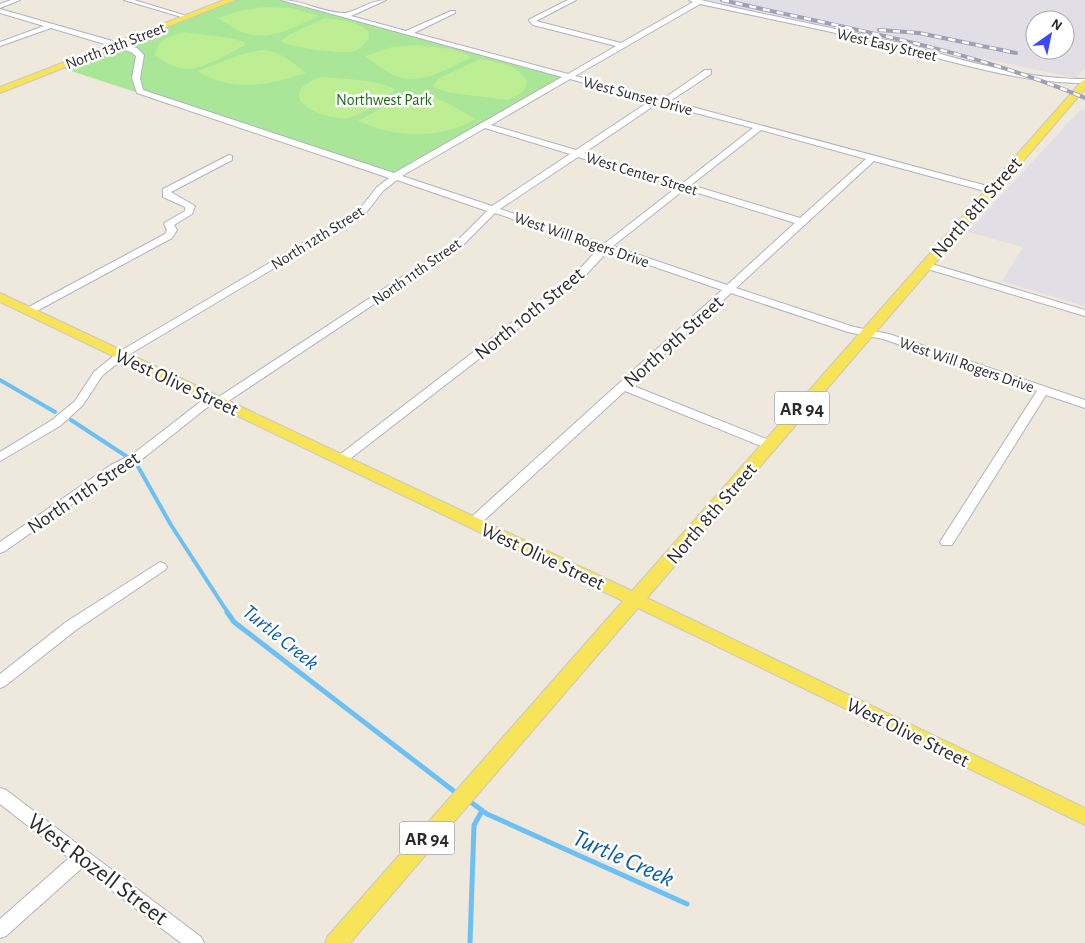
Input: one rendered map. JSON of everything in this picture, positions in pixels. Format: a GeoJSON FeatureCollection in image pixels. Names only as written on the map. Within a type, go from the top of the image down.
{"type":"FeatureCollection","features":[{"type":"Feature","properties":{"kind":"main road","name":"North 13th Street"},"geometry":{"type":"LineString","coordinates":[[0,90],[230,0]]}},
{"type":"Feature","properties":{"kind":"main road","name":"North 8th Street"},"geometry":{"type":"LineString","coordinates":[[336,943],[1085,82]]}},
{"type":"Feature","properties":{"kind":"main road","name":"West Olive Street"},"geometry":{"type":"LineString","coordinates":[[0,297],[121,356],[342,459],[1085,817]]}},
{"type":"Feature","properties":{"kind":"street"},"geometry":{"type":"LineString","coordinates":[[0,6],[17,0]]}},
{"type":"Feature","properties":{"kind":"street"},"geometry":{"type":"LineString","coordinates":[[127,0],[187,17]]}},
{"type":"Feature","properties":{"kind":"street","name":"West Sunset Drive"},"geometry":{"type":"LineString","coordinates":[[286,0],[992,190]]}},
{"type":"Feature","properties":{"kind":"street"},"geometry":{"type":"LineString","coordinates":[[344,16],[382,0]]}},
{"type":"Feature","properties":{"kind":"street"},"geometry":{"type":"LineString","coordinates":[[573,0],[532,20],[536,24],[623,46]]}},
{"type":"Feature","properties":{"kind":"street","name":"North 12th Street"},"geometry":{"type":"LineString","coordinates":[[0,457],[56,423],[79,403],[98,374],[121,356],[362,212],[380,189],[395,177],[623,46],[695,1]]}},
{"type":"Feature","properties":{"kind":"street","name":"West Easy Street"},"geometry":{"type":"LineString","coordinates":[[695,1],[894,45],[1008,75],[1067,82],[1085,82]]}},
{"type":"Feature","properties":{"kind":"street"},"geometry":{"type":"LineString","coordinates":[[0,11],[116,44]]}},
{"type":"Feature","properties":{"kind":"street"},"geometry":{"type":"LineString","coordinates":[[408,33],[453,12]]}},
{"type":"Feature","properties":{"kind":"street"},"geometry":{"type":"LineString","coordinates":[[0,44],[50,26]]}},
{"type":"Feature","properties":{"kind":"street","name":"West Will Rogers Drive"},"geometry":{"type":"LineString","coordinates":[[116,44],[134,50],[140,55],[136,78],[140,91],[729,289],[867,334],[885,336],[1085,404]]}},
{"type":"Feature","properties":{"kind":"street","name":"North 11th Street"},"geometry":{"type":"LineString","coordinates":[[0,548],[115,468],[137,457],[216,400],[460,243],[494,209],[577,154],[708,72]]}},
{"type":"Feature","properties":{"kind":"street","name":"West Center Street"},"geometry":{"type":"LineString","coordinates":[[483,125],[802,222]]}},
{"type":"Feature","properties":{"kind":"street","name":"North 10th Street"},"geometry":{"type":"LineString","coordinates":[[342,459],[579,276],[606,247],[760,127]]}},
{"type":"Feature","properties":{"kind":"street"},"geometry":{"type":"LineString","coordinates":[[29,311],[168,236],[172,230],[169,224],[189,212],[190,206],[166,195],[166,191],[229,158]]}},
{"type":"Feature","properties":{"kind":"street","name":"North 9th Street"},"geometry":{"type":"LineString","coordinates":[[473,523],[872,158]]}},
{"type":"Feature","properties":{"kind":"street"},"geometry":{"type":"LineString","coordinates":[[926,265],[1085,313]]}},
{"type":"Feature","properties":{"kind":"street"},"geometry":{"type":"LineString","coordinates":[[623,386],[770,445]]}},
{"type":"Feature","properties":{"kind":"street"},"geometry":{"type":"LineString","coordinates":[[947,542],[1044,389]]}},
{"type":"Feature","properties":{"kind":"street"},"geometry":{"type":"LineString","coordinates":[[0,682],[71,626],[160,567]]}},
{"type":"Feature","properties":{"kind":"street","name":"West Rozell Street"},"geometry":{"type":"LineString","coordinates":[[0,795],[195,943]]}},
{"type":"Feature","properties":{"kind":"street"},"geometry":{"type":"LineString","coordinates":[[0,930],[82,858]]}},
{"type":"Feature","properties":{"kind":"shaded area"},"geometry":{"type":"Polygon","coordinates":[[[704,0],[1085,0],[1085,69],[1076,78],[704,0]]]}},
{"type":"Feature","properties":{"kind":"shaded area"},"geometry":{"type":"Polygon","coordinates":[[[1081,109],[1085,110],[1085,306],[1002,281],[1023,247],[968,232],[1081,109]]]}},
{"type":"Feature","properties":{"kind":"green space","name":"Northwest Park"},"geometry":{"type":"Polygon","coordinates":[[[231,0],[286,0],[568,76],[395,177],[59,67],[231,0]]]}},
{"type":"Feature","properties":{"kind":"green space"},"geometry":{"type":"Polygon","coordinates":[[[265,7],[292,8],[319,16],[291,29],[261,36],[242,32],[218,18],[239,11],[265,7]]]}},
{"type":"Feature","properties":{"kind":"green space"},"geometry":{"type":"Polygon","coordinates":[[[325,18],[358,25],[368,31],[369,38],[359,49],[345,52],[303,48],[281,41],[290,34],[325,18]]]}},
{"type":"Feature","properties":{"kind":"green space"},"geometry":{"type":"Polygon","coordinates":[[[183,32],[230,38],[244,42],[245,45],[211,62],[191,69],[172,65],[155,55],[161,42],[183,32]]]}},
{"type":"Feature","properties":{"kind":"green space"},"geometry":{"type":"Polygon","coordinates":[[[418,45],[451,49],[472,57],[443,71],[422,78],[412,79],[401,78],[391,74],[365,56],[392,47],[418,45]]]}},
{"type":"Feature","properties":{"kind":"green space"},"geometry":{"type":"Polygon","coordinates":[[[261,50],[279,54],[306,73],[279,81],[251,85],[224,82],[210,78],[198,71],[242,54],[261,50]]]}},
{"type":"Feature","properties":{"kind":"green space"},"geometry":{"type":"Polygon","coordinates":[[[480,59],[494,61],[514,68],[524,76],[527,82],[525,89],[508,100],[452,93],[435,88],[433,85],[441,77],[480,59]]]}},
{"type":"Feature","properties":{"kind":"green space"},"geometry":{"type":"Polygon","coordinates":[[[320,77],[371,82],[395,90],[384,100],[358,115],[349,118],[336,118],[310,109],[300,99],[300,90],[308,83],[320,77]]]}},
{"type":"Feature","properties":{"kind":"green space"},"geometry":{"type":"Polygon","coordinates":[[[414,95],[438,99],[476,119],[447,131],[417,134],[387,131],[358,121],[396,100],[414,95]]]}},
{"type":"Feature","properties":{"kind":"waterway","name":"Turtle Creek"},"geometry":{"type":"LineString","coordinates":[[0,380],[55,412]]}},
{"type":"Feature","properties":{"kind":"waterway","name":"Turtle Creek"},"geometry":{"type":"LineString","coordinates":[[71,420],[129,458]]}},
{"type":"Feature","properties":{"kind":"waterway","name":"Turtle Creek"},"geometry":{"type":"LineString","coordinates":[[136,463],[171,525],[228,613]]}},
{"type":"Feature","properties":{"kind":"waterway","name":"Turtle Creek"},"geometry":{"type":"LineString","coordinates":[[227,612],[234,622],[455,792]]}},
{"type":"Feature","properties":{"kind":"waterway","name":"Turtle Creek"},"geometry":{"type":"LineString","coordinates":[[468,800],[487,814],[687,904]]}},
{"type":"Feature","properties":{"kind":"waterway"},"geometry":{"type":"LineString","coordinates":[[470,943],[474,825],[482,811]]}},
{"type":"Feature","properties":{"kind":"railway"},"geometry":{"type":"LineString","coordinates":[[722,0],[860,30],[952,53],[997,66],[1085,98]]}},
{"type":"Feature","properties":{"kind":"railway"},"geometry":{"type":"LineString","coordinates":[[879,30],[919,33],[1016,53]]}}]}
